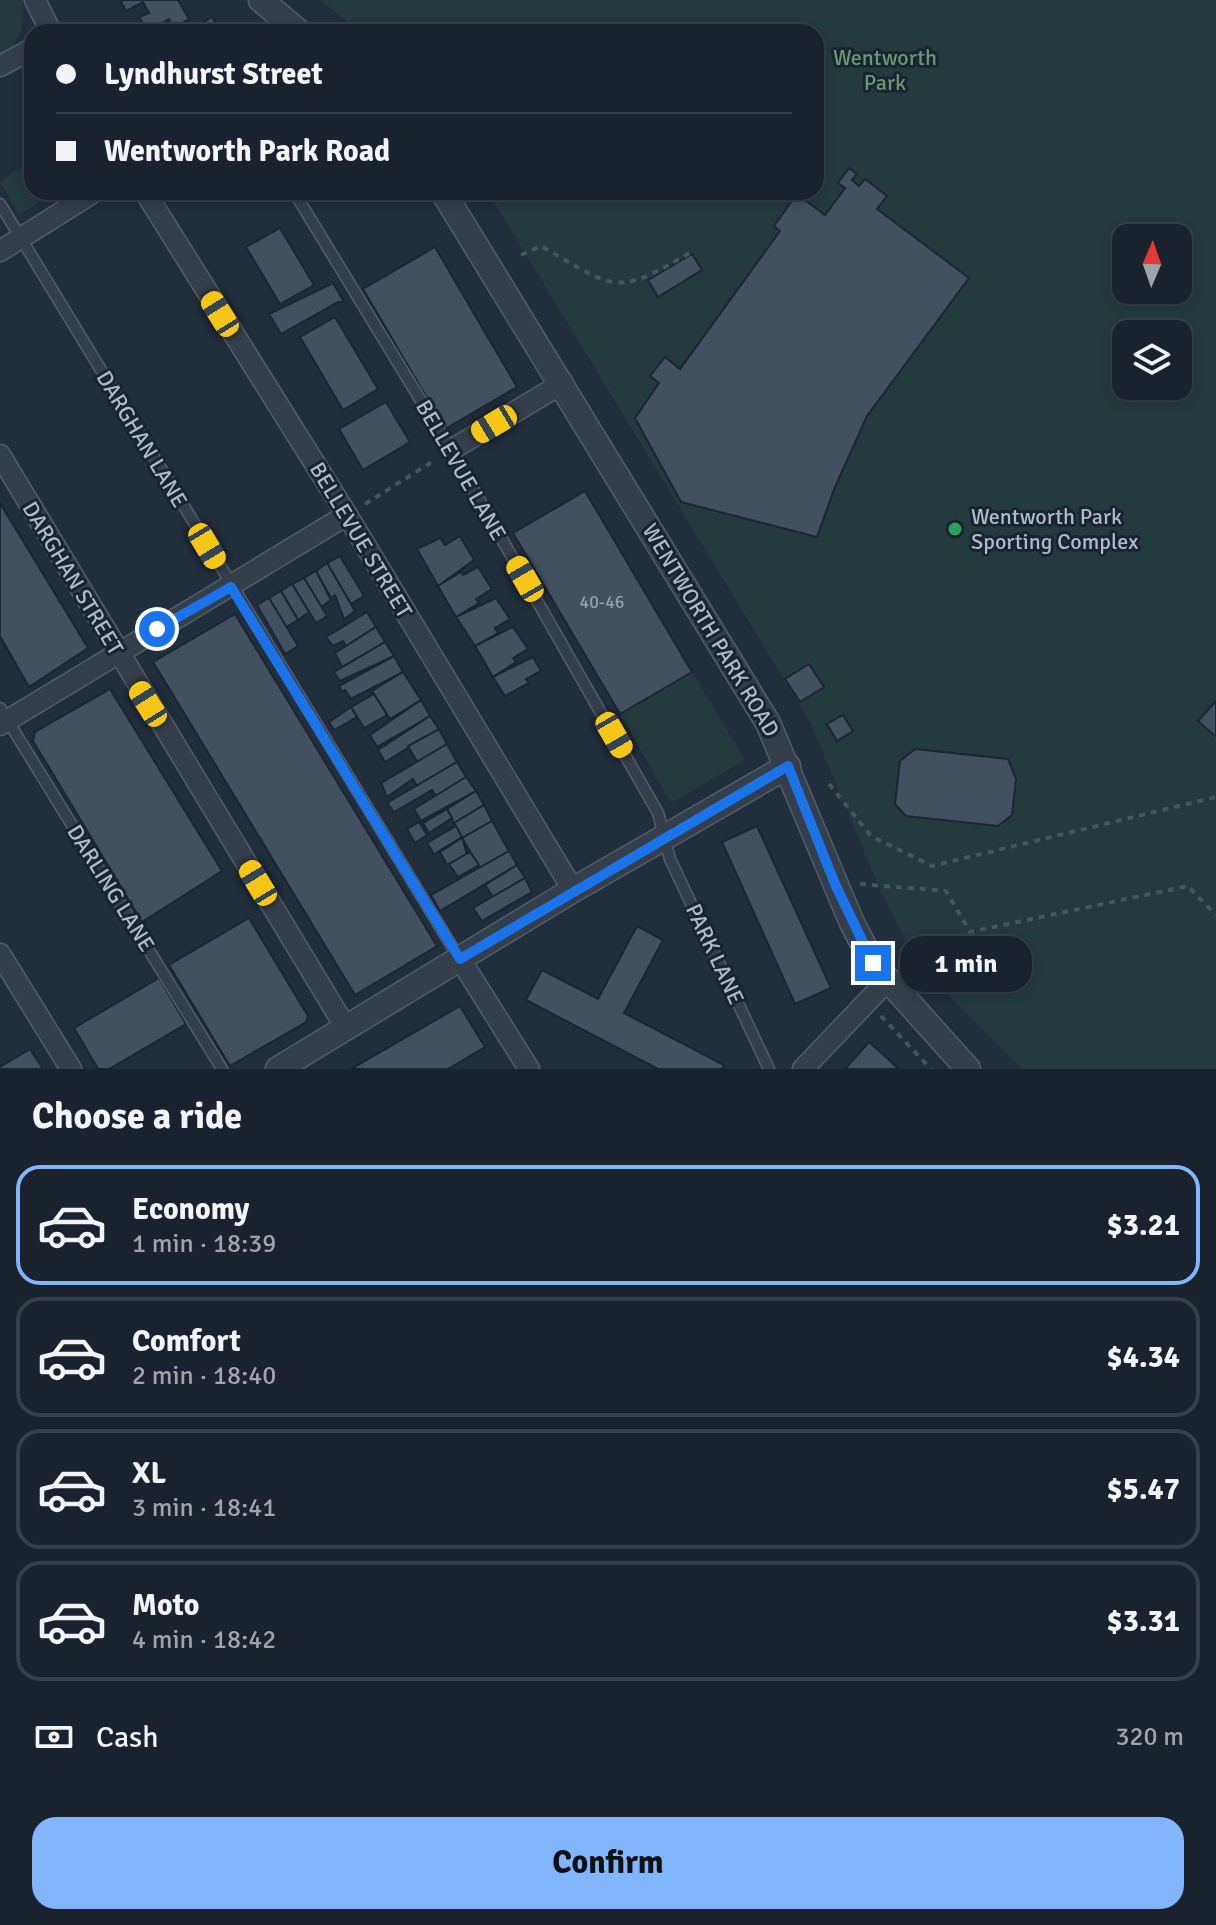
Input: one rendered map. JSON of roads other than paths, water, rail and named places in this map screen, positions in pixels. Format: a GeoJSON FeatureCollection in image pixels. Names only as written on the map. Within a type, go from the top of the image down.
{"type":"FeatureCollection","features":[{"type":"Feature","properties":{"kind":"street"},"geometry":{"type":"LineString","coordinates":[[35,0],[47,24]]}},
{"type":"Feature","properties":{"kind":"street"},"geometry":{"type":"LineString","coordinates":[[261,0],[290,24]]}},
{"type":"Feature","properties":{"kind":"street"},"geometry":{"type":"LineString","coordinates":[[0,66],[24,53]]}},
{"type":"Feature","properties":{"kind":"street"},"geometry":{"type":"LineString","coordinates":[[0,251],[82,200]]}},
{"type":"Feature","properties":{"kind":"street","name":"BELLEVUE STREET"},"geometry":{"type":"LineString","coordinates":[[150,200],[347,515],[573,890]]}},
{"type":"Feature","properties":{"kind":"street","name":"WENTWORTH PARK ROAD"},"geometry":{"type":"LineString","coordinates":[[448,200],[563,383],[768,723],[835,884],[873,963],[886,982],[968,1069]]}},
{"type":"Feature","properties":{"kind":"street"},"geometry":{"type":"LineString","coordinates":[[451,450],[563,383]]}},
{"type":"Feature","properties":{"kind":"street","name":"DARGHAN STREET"},"geometry":{"type":"LineString","coordinates":[[0,455],[346,1028]]}},
{"type":"Feature","properties":{"kind":"street"},"geometry":{"type":"LineString","coordinates":[[3,718],[231,587],[347,515]]}},
{"type":"Feature","properties":{"kind":"street"},"geometry":{"type":"LineString","coordinates":[[278,1069],[573,890],[788,766]]}},
{"type":"Feature","properties":{"kind":"street"},"geometry":{"type":"LineString","coordinates":[[0,954],[71,1069]]}},
{"type":"Feature","properties":{"kind":"street"},"geometry":{"type":"LineString","coordinates":[[460,959],[529,1069]]}},
{"type":"Feature","properties":{"kind":"street"},"geometry":{"type":"LineString","coordinates":[[803,1069],[886,982]]}},
{"type":"Feature","properties":{"kind":"lane","name":"BELLEVUE LANE"},"geometry":{"type":"LineString","coordinates":[[299,200],[451,450],[658,813],[666,837]]}},
{"type":"Feature","properties":{"kind":"lane","name":"DARGHAN LANE"},"geometry":{"type":"LineString","coordinates":[[0,204],[460,959]]}},
{"type":"Feature","properties":{"kind":"lane","name":"DARLING LANE"},"geometry":{"type":"LineString","coordinates":[[3,718],[222,1069]]}},
{"type":"Feature","properties":{"kind":"lane","name":"PARK LANE"},"geometry":{"type":"LineString","coordinates":[[666,837],[670,859],[769,1069]]}},
{"type":"Feature","properties":{"kind":"place","name":"Wentworth Park Sporting Complex"},"geometry":{"type":"Point","coordinates":[955,529]}},
{"type":"Feature","properties":{"kind":"park label","name":"Wentworth Park"},"geometry":{"type":"Point","coordinates":[885,70]}}]}
